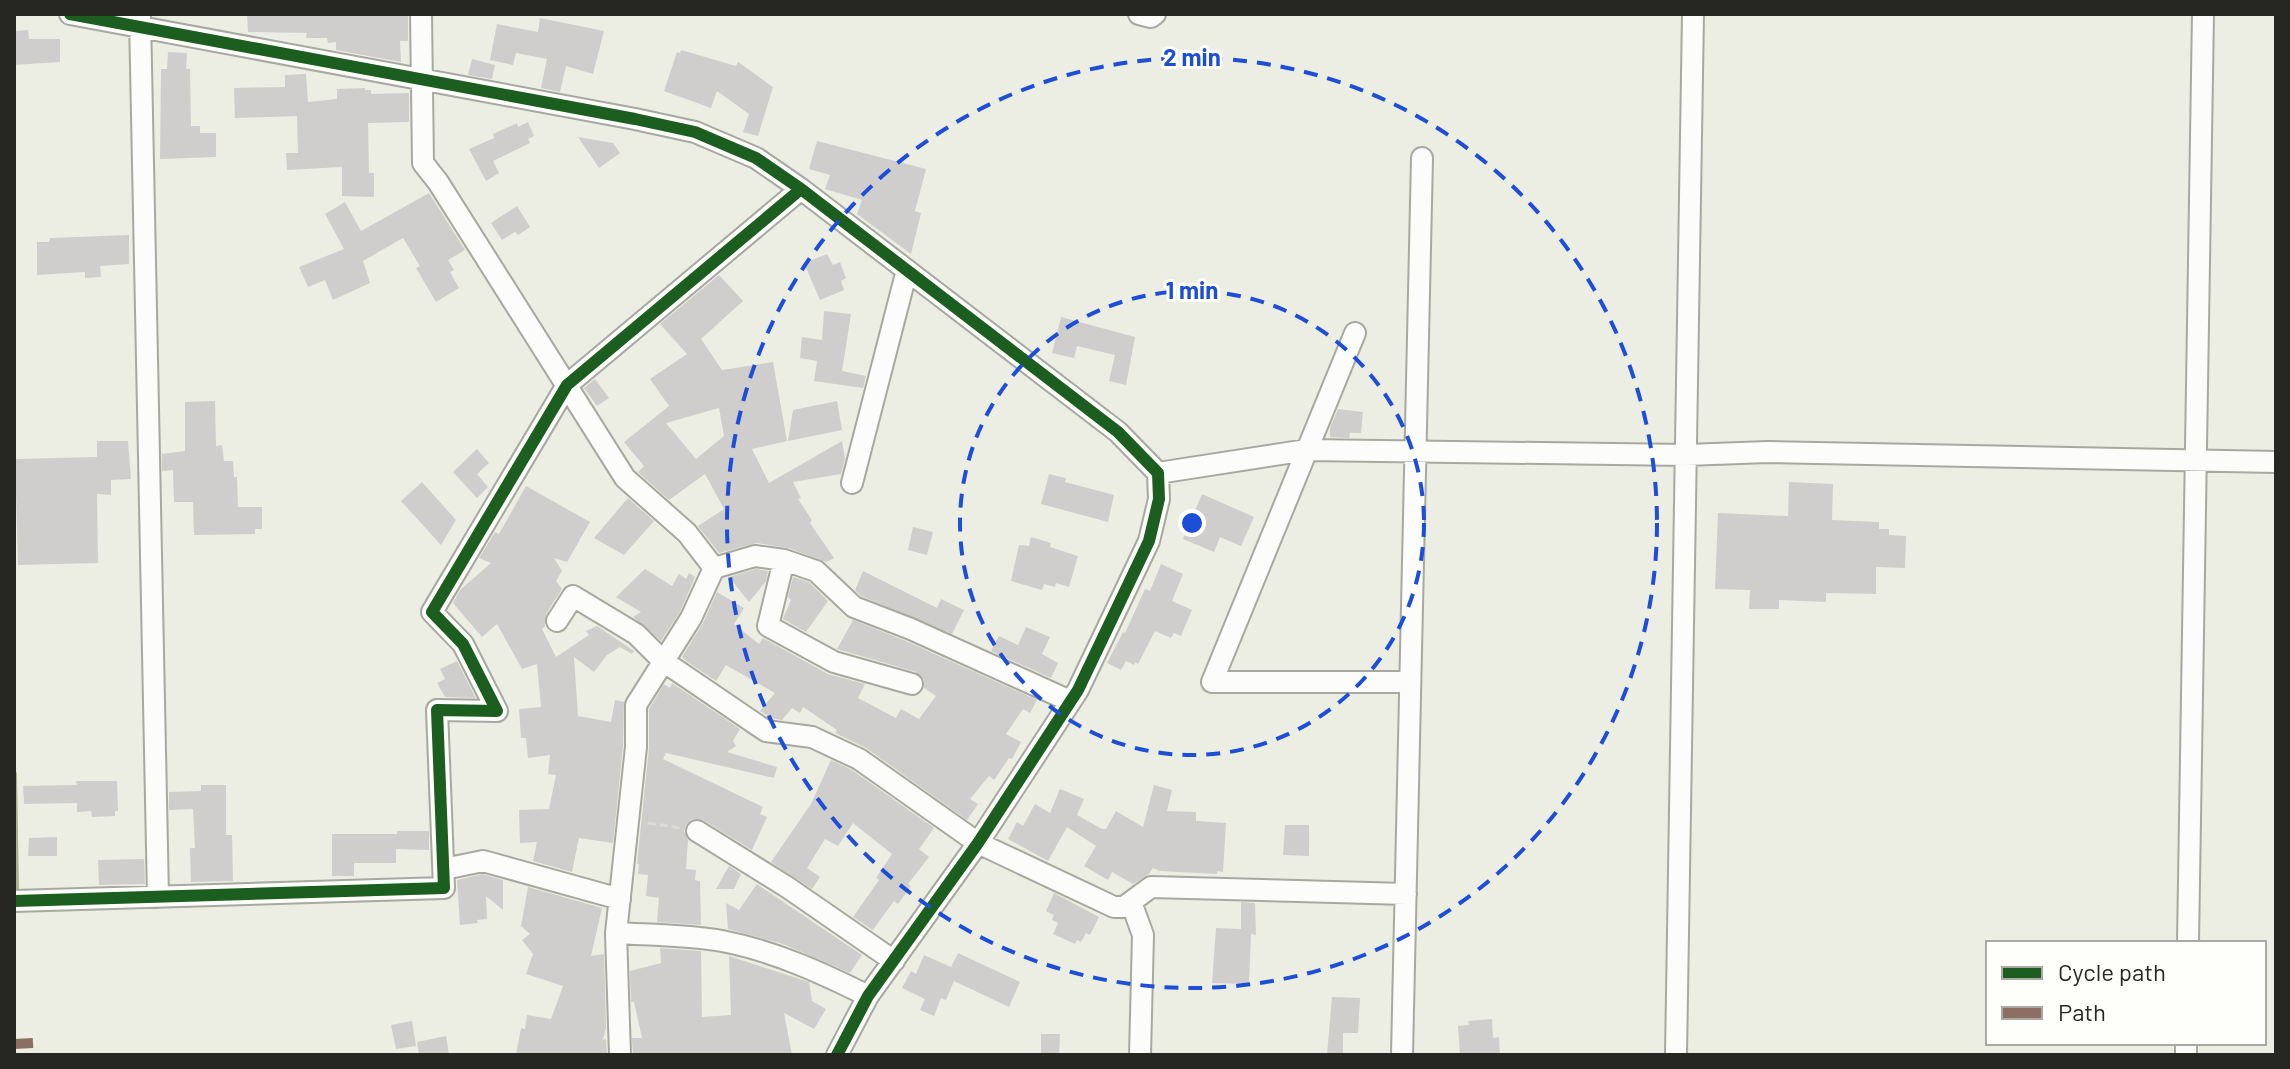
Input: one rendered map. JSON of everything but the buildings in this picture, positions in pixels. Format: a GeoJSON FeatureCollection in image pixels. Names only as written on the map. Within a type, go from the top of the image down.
{"type":"FeatureCollection","features":[{"type":"Feature","properties":{"kind":"street"},"geometry":{"type":"LineString","coordinates":[[70,14],[140,20],[422,81],[695,132],[756,158],[801,189],[1118,432],[1158,473],[1159,499],[1149,541],[1070,701],[978,843],[868,996],[837,1055]]}},
{"type":"Feature","properties":{"kind":"street"},"geometry":{"type":"LineString","coordinates":[[421,14],[423,163],[625,478],[687,533],[714,568]]}},
{"type":"Feature","properties":{"kind":"street"},"geometry":{"type":"LineString","coordinates":[[1139,14],[1151,17],[1155,14]]}},
{"type":"Feature","properties":{"kind":"street"},"geometry":{"type":"LineString","coordinates":[[1676,1055],[1693,14]]}},
{"type":"Feature","properties":{"kind":"street"},"geometry":{"type":"LineString","coordinates":[[2188,941],[2203,14]]}},
{"type":"Feature","properties":{"kind":"street"},"geometry":{"type":"LineString","coordinates":[[140,20],[158,897]]}},
{"type":"Feature","properties":{"kind":"street"},"geometry":{"type":"LineString","coordinates":[[1402,1055],[1422,158]]}},
{"type":"Feature","properties":{"kind":"street"},"geometry":{"type":"LineString","coordinates":[[14,901],[444,888],[437,710],[497,711],[463,644],[432,612],[567,385],[801,189]]}},
{"type":"Feature","properties":{"kind":"street"},"geometry":{"type":"LineString","coordinates":[[852,483],[907,270]]}},
{"type":"Feature","properties":{"kind":"street"},"geometry":{"type":"LineString","coordinates":[[1355,333],[1212,682],[1410,682]]}},
{"type":"Feature","properties":{"kind":"street"},"geometry":{"type":"LineString","coordinates":[[1158,473],[1307,450],[1686,455],[1768,452],[2276,462]]}},
{"type":"Feature","properties":{"kind":"street"},"geometry":{"type":"LineString","coordinates":[[620,1055],[616,933],[636,747],[636,705],[691,618],[714,568],[755,556],[784,560],[816,571],[854,607],[911,629],[1070,701]]}},
{"type":"Feature","properties":{"kind":"street"},"geometry":{"type":"LineString","coordinates":[[784,560],[768,626],[834,662],[912,684]]}},
{"type":"Feature","properties":{"kind":"street"},"geometry":{"type":"LineString","coordinates":[[557,621],[573,596],[636,634],[663,661],[766,731],[812,737],[859,759],[978,843],[1114,907],[1124,907],[1151,887],[1406,894]]}},
{"type":"Feature","properties":{"kind":"street"},"geometry":{"type":"LineString","coordinates":[[697,831],[787,887],[894,961]]}},
{"type":"Feature","properties":{"kind":"street"},"geometry":{"type":"LineString","coordinates":[[444,869],[483,861],[620,899]]}},
{"type":"Feature","properties":{"kind":"street"},"geometry":{"type":"LineString","coordinates":[[1131,902],[1143,935],[1140,1055]]}},
{"type":"Feature","properties":{"kind":"street"},"geometry":{"type":"LineString","coordinates":[[616,933],[719,940],[818,971],[868,996]]}},
{"type":"Feature","properties":{"kind":"path"},"geometry":{"type":"LineString","coordinates":[[628,821],[697,831]]}},
{"type":"Feature","properties":{"kind":"waterway"},"geometry":{"type":"LineString","coordinates":[[14,774],[16,891]]}},
{"type":"Feature","properties":{"kind":"marked path"},"geometry":{"type":"LineString","coordinates":[[14,1044],[33,1043]]}},
{"type":"Feature","properties":{"kind":"cycle path"},"geometry":{"type":"LineString","coordinates":[[70,14],[695,132],[756,158],[801,189],[1118,432],[1158,473],[1159,499],[1149,541],[1078,690],[978,843],[868,996],[837,1055]]}},
{"type":"Feature","properties":{"kind":"cycle path"},"geometry":{"type":"LineString","coordinates":[[14,901],[444,888],[437,710],[497,711],[463,644],[432,612],[567,385],[801,189]]}}]}
